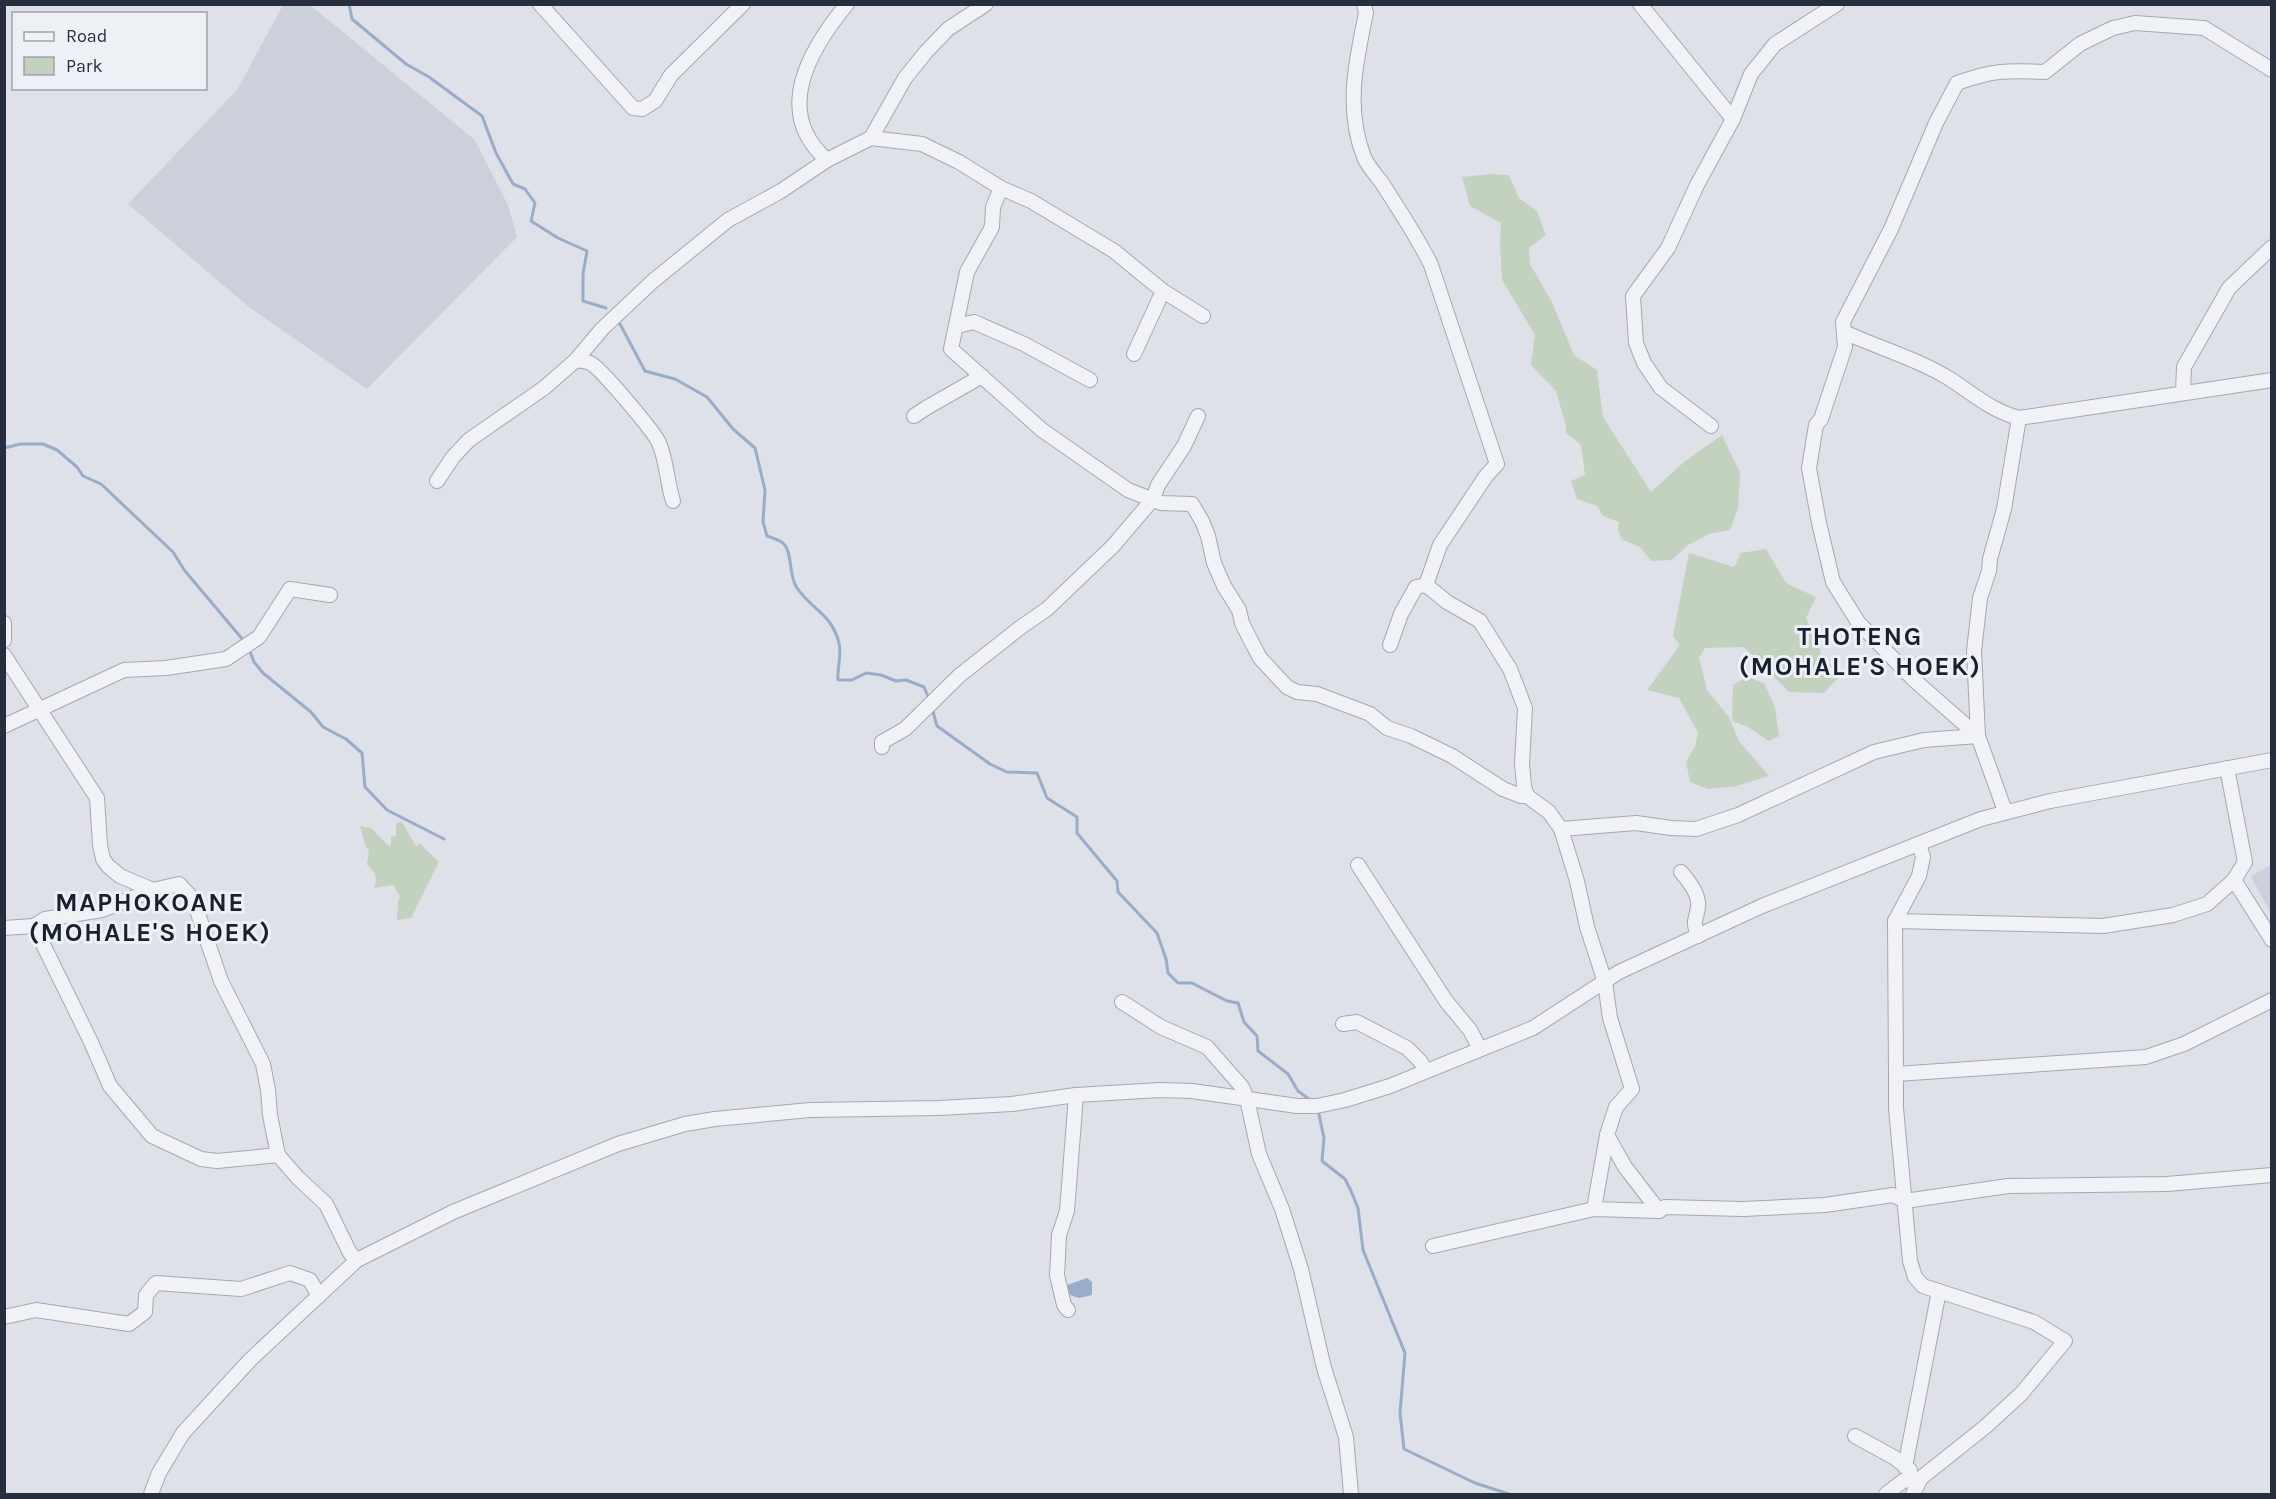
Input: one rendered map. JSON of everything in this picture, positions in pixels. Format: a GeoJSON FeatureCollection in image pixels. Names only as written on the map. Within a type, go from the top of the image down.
{"type":"FeatureCollection","features":[{"type":"Feature","properties":{"kind":"street"},"geometry":{"type":"LineString","coordinates":[[546,7],[633,108],[642,109],[655,101],[670,75],[743,4]]}},
{"type":"Feature","properties":{"kind":"street"},"geometry":{"type":"LineString","coordinates":[[827,160],[814,148],[804,133],[799,115],[802,84],[824,32],[847,4]]}},
{"type":"Feature","properties":{"kind":"street"},"geometry":{"type":"LineString","coordinates":[[871,138],[905,78],[927,52],[948,29],[986,4]]}},
{"type":"Feature","properties":{"kind":"street"},"geometry":{"type":"LineString","coordinates":[[1364,4],[1366,13],[1355,64],[1352,91],[1354,122],[1364,159],[1419,241],[1431,265],[1497,464],[1486,476],[1440,545],[1426,585]]}},
{"type":"Feature","properties":{"kind":"street"},"geometry":{"type":"LineString","coordinates":[[1640,4],[1733,119]]}},
{"type":"Feature","properties":{"kind":"street"},"geometry":{"type":"LineString","coordinates":[[1711,426],[1661,388],[1644,363],[1636,343],[1633,296],[1668,248],[1697,185],[1733,119],[1751,74],[1775,44],[1837,4]]}},
{"type":"Feature","properties":{"kind":"street"},"geometry":{"type":"LineString","coordinates":[[1978,736],[1913,679],[1858,622],[1833,582],[1809,468],[1816,425],[1821,419],[1845,347],[1843,322],[1891,229],[1936,123],[1957,83],[1981,74],[2007,70],[2045,72],[2080,44],[2113,28],[2135,23],[2204,28],[2271,70]]}},
{"type":"Feature","properties":{"kind":"street"},"geometry":{"type":"LineString","coordinates":[[437,481],[453,457],[469,440],[544,388],[576,360],[602,329],[653,281],[728,220],[781,191],[827,160],[871,138],[922,144],[959,162],[1001,188],[1031,201],[1114,251],[1163,291],[1203,316]]}},
{"type":"Feature","properties":{"kind":"street"},"geometry":{"type":"LineString","coordinates":[[1001,188],[993,207],[992,227],[967,272],[951,348],[1042,430],[1128,490],[1161,503],[1192,504],[1208,536],[1214,563],[1224,586],[1239,610],[1249,637],[1260,658],[1287,687],[1298,692],[1317,694],[1370,714],[1387,728],[1411,736],[1452,756],[1503,789],[1527,796],[1549,812],[1561,829],[1577,881],[1587,927],[1605,982],[1610,1018],[1632,1089],[1616,1107],[1607,1135],[1594,1209]]}},
{"type":"Feature","properties":{"kind":"street"},"geometry":{"type":"LineString","coordinates":[[2183,393],[2184,367],[2229,288],[2271,247]]}},
{"type":"Feature","properties":{"kind":"street"},"geometry":{"type":"LineString","coordinates":[[1134,354],[1163,291]]}},
{"type":"Feature","properties":{"kind":"street"},"geometry":{"type":"LineString","coordinates":[[957,326],[974,322],[983,325],[1024,344],[1090,380]]}},
{"type":"Feature","properties":{"kind":"street"},"geometry":{"type":"LineString","coordinates":[[1844,332],[1924,366],[1950,379],[2002,414],[2019,418],[2271,380]]}},
{"type":"Feature","properties":{"kind":"street"},"geometry":{"type":"LineString","coordinates":[[576,360],[590,363],[604,373],[658,440],[673,501]]}},
{"type":"Feature","properties":{"kind":"street"},"geometry":{"type":"LineString","coordinates":[[914,416],[982,376]]}},
{"type":"Feature","properties":{"kind":"street"},"geometry":{"type":"LineString","coordinates":[[882,747],[882,742],[905,729],[960,675],[1047,609],[1113,546],[1153,499],[1158,485],[1184,446],[1198,416]]}},
{"type":"Feature","properties":{"kind":"street"},"geometry":{"type":"LineString","coordinates":[[2005,811],[1978,736],[1974,651],[1980,598],[2004,508],[2019,418]]}},
{"type":"Feature","properties":{"kind":"street"},"geometry":{"type":"LineString","coordinates":[[1390,645],[1401,614],[1416,587],[1426,585]]}},
{"type":"Feature","properties":{"kind":"street"},"geometry":{"type":"LineString","coordinates":[[1426,585],[1447,602],[1480,621],[1510,669],[1525,708],[1522,764],[1527,796]]}},
{"type":"Feature","properties":{"kind":"street"},"geometry":{"type":"LineString","coordinates":[[4,726],[124,670],[166,668],[226,659],[259,637],[290,589],[330,595]]}},
{"type":"Feature","properties":{"kind":"street"},"geometry":{"type":"LineString","coordinates":[[4,623],[4,640]]}},
{"type":"Feature","properties":{"kind":"street"},"geometry":{"type":"LineString","coordinates":[[4,656],[97,798],[103,859],[120,876],[153,890]]}},
{"type":"Feature","properties":{"kind":"street"},"geometry":{"type":"LineString","coordinates":[[1561,829],[1635,822],[1671,828],[1696,829],[1738,815],[1874,752],[1924,740],[1978,736]]}},
{"type":"Feature","properties":{"kind":"street"},"geometry":{"type":"LineString","coordinates":[[150,1494],[159,1473],[183,1433],[250,1360],[357,1260],[453,1212],[618,1144],[685,1124],[810,1110],[1001,1105],[1076,1095],[1160,1090],[1192,1091],[1297,1106],[1317,1106],[1345,1100],[1390,1086],[1533,1028],[1619,972],[1819,883],[1981,819],[2005,811],[2119,787],[2271,760]]}},
{"type":"Feature","properties":{"kind":"street"},"geometry":{"type":"LineString","coordinates":[[1895,921],[2103,926],[2173,915],[2207,904],[2234,880],[2245,862],[2227,768]]}},
{"type":"Feature","properties":{"kind":"street"},"geometry":{"type":"LineString","coordinates":[[1913,1494],[1921,1478],[1985,1427],[2021,1394],[2065,1341],[2034,1322],[1923,1286],[1914,1276],[1910,1261],[1896,1108],[1895,921],[1919,876],[1923,857],[1919,844]]}},
{"type":"Feature","properties":{"kind":"street"},"geometry":{"type":"LineString","coordinates":[[1358,864],[1446,1001],[1470,1030],[1480,1049]]}},
{"type":"Feature","properties":{"kind":"street"},"geometry":{"type":"LineString","coordinates":[[1681,872],[1694,890],[1699,905],[1693,922],[1698,936]]}},
{"type":"Feature","properties":{"kind":"street"},"geometry":{"type":"LineString","coordinates":[[2234,880],[2271,940]]}},
{"type":"Feature","properties":{"kind":"street"},"geometry":{"type":"LineString","coordinates":[[4,928],[34,926],[45,920],[102,910],[153,890],[179,884],[193,899],[221,981],[263,1064],[278,1155],[298,1178],[326,1204],[350,1253],[357,1260]]}},
{"type":"Feature","properties":{"kind":"street"},"geometry":{"type":"LineString","coordinates":[[34,926],[110,1086],[152,1136],[201,1159],[218,1161],[278,1155]]}},
{"type":"Feature","properties":{"kind":"street"},"geometry":{"type":"LineString","coordinates":[[1896,1074],[2146,1057],[2184,1044],[2271,1000]]}},
{"type":"Feature","properties":{"kind":"street"},"geometry":{"type":"LineString","coordinates":[[1122,1002],[1161,1027],[1207,1047],[1242,1087],[1247,1099],[1259,1154],[1291,1237],[1324,1368],[1346,1437],[1351,1494]]}},
{"type":"Feature","properties":{"kind":"street"},"geometry":{"type":"LineString","coordinates":[[1343,1024],[1358,1022],[1376,1034],[1407,1048],[1420,1060],[1426,1071]]}},
{"type":"Feature","properties":{"kind":"street"},"geometry":{"type":"LineString","coordinates":[[1068,1310],[1064,1305],[1057,1275],[1059,1235],[1066,1211],[1076,1095]]}},
{"type":"Feature","properties":{"kind":"street"},"geometry":{"type":"LineString","coordinates":[[1607,1135],[1625,1167],[1659,1211]]}},
{"type":"Feature","properties":{"kind":"street"},"geometry":{"type":"LineString","coordinates":[[1433,1246],[1594,1209],[1659,1211],[1665,1208],[1743,1209],[1825,1205],[1893,1195],[1905,1201],[2008,1186],[2167,1184],[2271,1175]]}},
{"type":"Feature","properties":{"kind":"street"},"geometry":{"type":"LineString","coordinates":[[4,1317],[36,1310],[129,1324],[145,1312],[146,1295],[156,1283],[241,1289],[290,1273],[310,1280],[319,1296]]}},
{"type":"Feature","properties":{"kind":"street"},"geometry":{"type":"LineString","coordinates":[[1905,1467],[1939,1291]]}},
{"type":"Feature","properties":{"kind":"street"},"geometry":{"type":"LineString","coordinates":[[1855,1436],[1895,1458],[1921,1478]]}},
{"type":"Feature","properties":{"kind":"street"},"geometry":{"type":"LineString","coordinates":[[1886,1494],[1903,1481],[1921,1478]]}},
{"type":"Feature","properties":{"kind":"shaded area"},"geometry":{"type":"Polygon","coordinates":[[[283,5],[310,5],[475,140],[508,205],[517,237],[367,389],[249,307],[128,204],[237,90],[283,5]]]}},
{"type":"Feature","properties":{"kind":"shaded area"},"geometry":{"type":"Polygon","coordinates":[[[2271,865],[2271,914],[2251,876],[2271,865]]]}},
{"type":"Feature","properties":{"kind":"green space"},"geometry":{"type":"Polygon","coordinates":[[[1489,174],[1509,175],[1519,198],[1537,211],[1546,235],[1529,248],[1530,264],[1551,300],[1574,355],[1597,370],[1603,417],[1651,492],[1685,461],[1722,435],[1740,473],[1738,509],[1730,530],[1709,534],[1688,545],[1672,560],[1651,561],[1640,547],[1621,539],[1618,529],[1619,522],[1603,516],[1597,506],[1577,499],[1571,481],[1585,475],[1581,445],[1566,433],[1556,391],[1531,365],[1535,335],[1502,280],[1501,223],[1470,206],[1462,177],[1489,174]]]}},
{"type":"Feature","properties":{"kind":"green space"},"geometry":{"type":"Polygon","coordinates":[[[1766,549],[1786,583],[1816,597],[1806,618],[1818,643],[1822,658],[1842,674],[1824,693],[1789,692],[1744,647],[1705,648],[1699,658],[1707,690],[1729,717],[1739,741],[1769,776],[1736,786],[1708,789],[1690,782],[1686,762],[1695,746],[1698,733],[1679,698],[1647,690],[1680,645],[1673,636],[1689,553],[1734,567],[1741,553],[1766,549]]]}},
{"type":"Feature","properties":{"kind":"green space"},"geometry":{"type":"Polygon","coordinates":[[[1747,677],[1764,683],[1775,707],[1779,736],[1769,741],[1748,727],[1732,721],[1733,685],[1747,677]]]}},
{"type":"Feature","properties":{"kind":"green space"},"geometry":{"type":"Polygon","coordinates":[[[401,821],[417,847],[419,843],[439,862],[411,918],[397,920],[400,896],[393,885],[374,888],[375,873],[367,865],[369,850],[360,826],[371,828],[388,845],[391,845],[391,837],[396,836],[396,824],[401,821]]]}},
{"type":"Feature","properties":{"kind":"water"},"geometry":{"type":"Polygon","coordinates":[[[1087,1278],[1092,1282],[1092,1295],[1079,1298],[1070,1295],[1067,1285],[1087,1278]]]}},
{"type":"Feature","properties":{"kind":"waterway"},"geometry":{"type":"LineString","coordinates":[[349,4],[352,19],[406,64],[429,77],[482,116],[496,153],[513,184],[525,189],[535,203],[531,221],[558,238],[587,251],[583,274],[583,301],[606,308]]}},
{"type":"Feature","properties":{"kind":"waterway"},"geometry":{"type":"LineString","coordinates":[[620,324],[645,371],[675,379],[707,397],[733,429],[755,448],[765,490],[763,522],[767,536],[778,540],[787,548],[794,583],[803,596],[826,618],[836,633],[840,648],[838,680],[852,680],[866,673],[881,675],[896,681],[906,680],[924,687],[929,699]]}},
{"type":"Feature","properties":{"kind":"waterway"},"geometry":{"type":"LineString","coordinates":[[4,448],[21,444],[43,444],[57,450],[77,467],[83,476],[101,484],[173,552],[185,571],[244,641]]}},
{"type":"Feature","properties":{"kind":"waterway"},"geometry":{"type":"LineString","coordinates":[[249,649],[254,662],[263,673],[311,712],[323,727],[346,739],[362,753],[365,787],[387,810],[444,839]]}},
{"type":"Feature","properties":{"kind":"waterway"},"geometry":{"type":"LineString","coordinates":[[932,708],[937,726],[990,764],[1007,772],[1037,773],[1047,798],[1077,817],[1077,833],[1117,881],[1118,892],[1157,933],[1168,973],[1178,983],[1192,983],[1227,1001],[1238,1003],[1244,1022],[1257,1036],[1258,1051],[1288,1074],[1298,1091],[1313,1102]]}},
{"type":"Feature","properties":{"kind":"waterway"},"geometry":{"type":"LineString","coordinates":[[1318,1110],[1324,1138],[1322,1161],[1345,1179],[1351,1191],[1358,1208],[1363,1250],[1405,1353],[1400,1413],[1404,1449],[1475,1483],[1509,1494]]}},
{"type":"Feature","properties":{"kind":"district","name":"THOTENG (MOHALE'S HOEK)"},"geometry":{"type":"Point","coordinates":[1860,651]}},
{"type":"Feature","properties":{"kind":"district","name":"MAPHOKOANE (MOHALE'S HOEK)"},"geometry":{"type":"Point","coordinates":[150,917]}}]}
